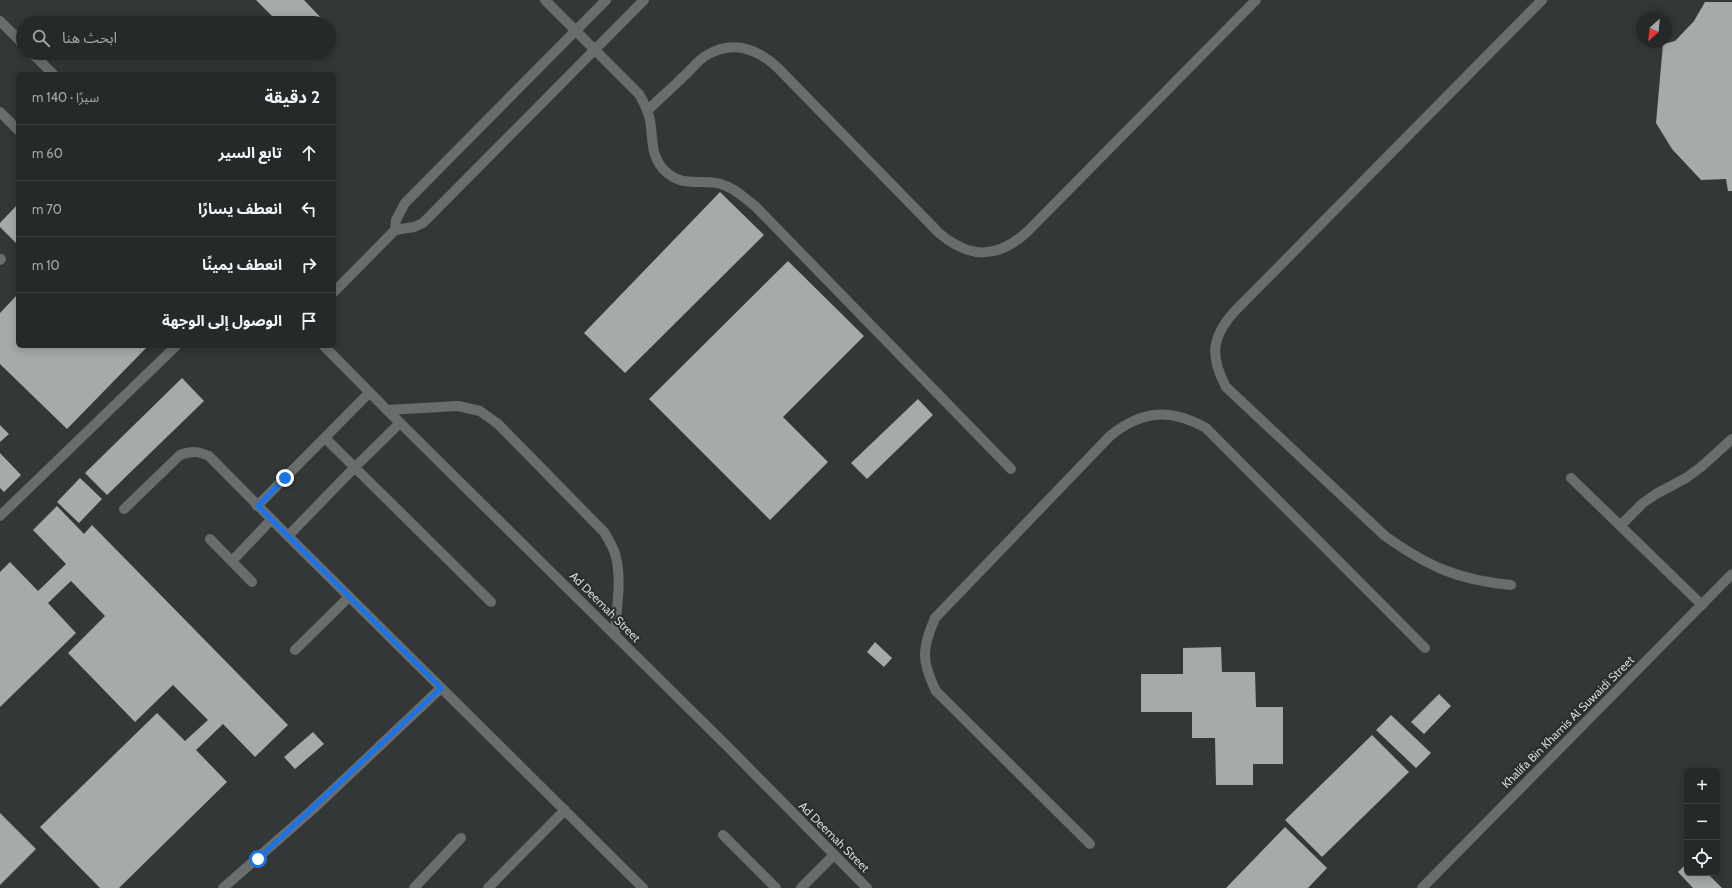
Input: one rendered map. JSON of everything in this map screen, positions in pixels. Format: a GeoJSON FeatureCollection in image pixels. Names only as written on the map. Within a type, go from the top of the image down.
{"type":"FeatureCollection","features":[{"type":"Feature","properties":{"kind":"street"},"geometry":{"type":"LineString","coordinates":[[545,0],[639,94],[647,111],[655,156],[664,169],[676,178],[690,183],[713,183],[732,189],[755,206],[1011,470]]}},
{"type":"Feature","properties":{"kind":"street"},"geometry":{"type":"LineString","coordinates":[[395,230],[396,220],[405,203],[606,0]]}},
{"type":"Feature","properties":{"kind":"street"},"geometry":{"type":"LineString","coordinates":[[336,290],[395,230],[414,227],[423,222],[644,0]]}},
{"type":"Feature","properties":{"kind":"street"},"geometry":{"type":"LineString","coordinates":[[647,111],[706,56],[720,49],[736,47],[751,49],[765,56],[777,67],[951,244],[967,251],[983,253],[1000,250],[1015,243],[1027,232],[1256,0]]}},
{"type":"Feature","properties":{"kind":"street"},"geometry":{"type":"LineString","coordinates":[[1511,585],[1482,582],[1454,575],[1406,551],[1385,536],[1226,387],[1218,372],[1215,356],[1217,339],[1223,324],[1234,312],[1542,0]]}},
{"type":"Feature","properties":{"kind":"street"},"geometry":{"type":"LineString","coordinates":[[0,20],[16,37]]}},
{"type":"Feature","properties":{"kind":"street"},"geometry":{"type":"LineString","coordinates":[[39,60],[51,72]]}},
{"type":"Feature","properties":{"kind":"street"},"geometry":{"type":"LineString","coordinates":[[0,112],[16,128]]}},
{"type":"Feature","properties":{"kind":"street"},"geometry":{"type":"LineString","coordinates":[[0,516],[174,348]]}},
{"type":"Feature","properties":{"kind":"street","name":"Ad Deemah Street"},"geometry":{"type":"LineString","coordinates":[[326,348],[386,410],[615,635],[834,855],[862,886]]}},
{"type":"Feature","properties":{"kind":"street"},"geometry":{"type":"LineString","coordinates":[[258,506],[369,393]]}},
{"type":"Feature","properties":{"kind":"street"},"geometry":{"type":"LineString","coordinates":[[386,410],[458,406],[480,411],[498,424],[604,532],[611,543],[616,556],[618,569],[615,635]]}},
{"type":"Feature","properties":{"kind":"street"},"geometry":{"type":"LineString","coordinates":[[1090,844],[936,691],[928,674],[924,655],[927,636],[935,618],[1110,436],[1123,425],[1139,417],[1156,414],[1174,415],[1191,420],[1206,428],[1425,648]]}},
{"type":"Feature","properties":{"kind":"street"},"geometry":{"type":"LineString","coordinates":[[288,536],[400,423]]}},
{"type":"Feature","properties":{"kind":"street"},"geometry":{"type":"LineString","coordinates":[[325,438],[491,602]]}},
{"type":"Feature","properties":{"kind":"street"},"geometry":{"type":"LineString","coordinates":[[1620,526],[1642,503],[1686,478],[1701,467],[1732,438]]}},
{"type":"Feature","properties":{"kind":"street"},"geometry":{"type":"LineString","coordinates":[[124,509],[180,455],[190,452],[200,452],[209,456],[271,520],[643,888]]}},
{"type":"Feature","properties":{"kind":"street"},"geometry":{"type":"LineString","coordinates":[[1571,478],[1702,605]]}},
{"type":"Feature","properties":{"kind":"street"},"geometry":{"type":"LineString","coordinates":[[232,561],[271,520]]}},
{"type":"Feature","properties":{"kind":"street"},"geometry":{"type":"LineString","coordinates":[[210,539],[252,582]]}},
{"type":"Feature","properties":{"kind":"street","name":"Khalifa Bin Khamis Al Suwaidi Street"},"geometry":{"type":"LineString","coordinates":[[1422,888],[1732,574]]}},
{"type":"Feature","properties":{"kind":"street"},"geometry":{"type":"LineString","coordinates":[[295,650],[349,597]]}},
{"type":"Feature","properties":{"kind":"street"},"geometry":{"type":"LineString","coordinates":[[223,888],[258,859],[312,810],[441,688]]}},
{"type":"Feature","properties":{"kind":"street"},"geometry":{"type":"LineString","coordinates":[[488,888],[565,810]]}},
{"type":"Feature","properties":{"kind":"street"},"geometry":{"type":"LineString","coordinates":[[723,835],[776,888]]}},
{"type":"Feature","properties":{"kind":"street"},"geometry":{"type":"LineString","coordinates":[[414,888],[461,838]]}},
{"type":"Feature","properties":{"kind":"street"},"geometry":{"type":"LineString","coordinates":[[801,888],[834,855]]}},
{"type":"Feature","properties":{"kind":"building"},"geometry":{"type":"Polygon","coordinates":[[[256,0],[304,0],[319,16],[272,16],[256,0]]]}},
{"type":"Feature","properties":{"kind":"building"},"geometry":{"type":"Polygon","coordinates":[[[1705,2],[1732,2],[1732,191],[1728,191],[1726,179],[1701,180],[1672,149],[1656,123],[1663,48],[1672,48],[1672,42],[1675,41],[1694,21],[1705,2]]]}},
{"type":"Feature","properties":{"kind":"building"},"geometry":{"type":"Polygon","coordinates":[[[720,192],[764,235],[625,373],[584,333],[720,192]]]}},
{"type":"Feature","properties":{"kind":"building"},"geometry":{"type":"Polygon","coordinates":[[[16,206],[16,243],[0,227],[0,223],[16,206]]]}},
{"type":"Feature","properties":{"kind":"building"},"geometry":{"type":"Polygon","coordinates":[[[788,261],[864,336],[783,417],[828,462],[770,520],[649,399],[788,261]]]}},
{"type":"Feature","properties":{"kind":"building"},"geometry":{"type":"Polygon","coordinates":[[[16,296],[16,348],[146,348],[67,429],[0,364],[0,313],[16,296]]]}},
{"type":"Feature","properties":{"kind":"building"},"geometry":{"type":"Polygon","coordinates":[[[182,378],[204,401],[107,495],[85,473],[182,378]]]}},
{"type":"Feature","properties":{"kind":"building"},"geometry":{"type":"Polygon","coordinates":[[[918,399],[933,415],[867,479],[851,463],[918,399]]]}},
{"type":"Feature","properties":{"kind":"building"},"geometry":{"type":"Polygon","coordinates":[[[0,425],[9,434],[0,442],[0,425]]]}},
{"type":"Feature","properties":{"kind":"building"},"geometry":{"type":"Polygon","coordinates":[[[0,453],[21,475],[4,492],[0,488],[0,453]]]}},
{"type":"Feature","properties":{"kind":"building"},"geometry":{"type":"Polygon","coordinates":[[[80,478],[102,499],[79,523],[57,502],[80,478]]]}},
{"type":"Feature","properties":{"kind":"building"},"geometry":{"type":"Polygon","coordinates":[[[57,506],[84,534],[92,525],[288,725],[255,757],[223,724],[196,750],[227,782],[119,888],[100,888],[40,827],[157,713],[185,741],[208,720],[173,685],[135,722],[68,653],[105,616],[71,581],[48,603],[76,633],[0,707],[0,572],[10,562],[38,591],[66,564],[33,530],[57,506]]]}},
{"type":"Feature","properties":{"kind":"building"},"geometry":{"type":"Polygon","coordinates":[[[875,642],[892,658],[884,667],[867,652],[875,642]]]}},
{"type":"Feature","properties":{"kind":"building"},"geometry":{"type":"Polygon","coordinates":[[[1221,647],[1222,672],[1255,672],[1256,707],[1283,707],[1283,764],[1253,764],[1253,785],[1216,785],[1215,738],[1192,738],[1192,712],[1141,712],[1141,674],[1183,674],[1183,648],[1221,647]]]}},
{"type":"Feature","properties":{"kind":"building"},"geometry":{"type":"Polygon","coordinates":[[[1439,694],[1451,706],[1424,734],[1411,722],[1439,694]]]}},
{"type":"Feature","properties":{"kind":"building"},"geometry":{"type":"Polygon","coordinates":[[[1391,715],[1431,753],[1416,768],[1376,730],[1391,715]]]}},
{"type":"Feature","properties":{"kind":"building"},"geometry":{"type":"Polygon","coordinates":[[[313,732],[324,744],[295,769],[284,757],[313,732]]]}},
{"type":"Feature","properties":{"kind":"building"},"geometry":{"type":"Polygon","coordinates":[[[1372,735],[1409,772],[1322,857],[1285,820],[1372,735]]]}},
{"type":"Feature","properties":{"kind":"building"},"geometry":{"type":"Polygon","coordinates":[[[0,813],[36,849],[0,885],[0,813]]]}},
{"type":"Feature","properties":{"kind":"building"},"geometry":{"type":"Polygon","coordinates":[[[1285,827],[1327,868],[1308,888],[1226,888],[1285,827]]]}},
{"type":"Feature","properties":{"kind":"building"},"geometry":{"type":"Polygon","coordinates":[[[1684,866],[1684,876],[1710,876],[1722,888],[1693,888],[1678,872],[1684,866]]]}},
{"type":"Feature","properties":{"kind":"route"},"geometry":{"type":"LineString","coordinates":[[258,859],[441,688],[258,506],[285,478]]}}]}
